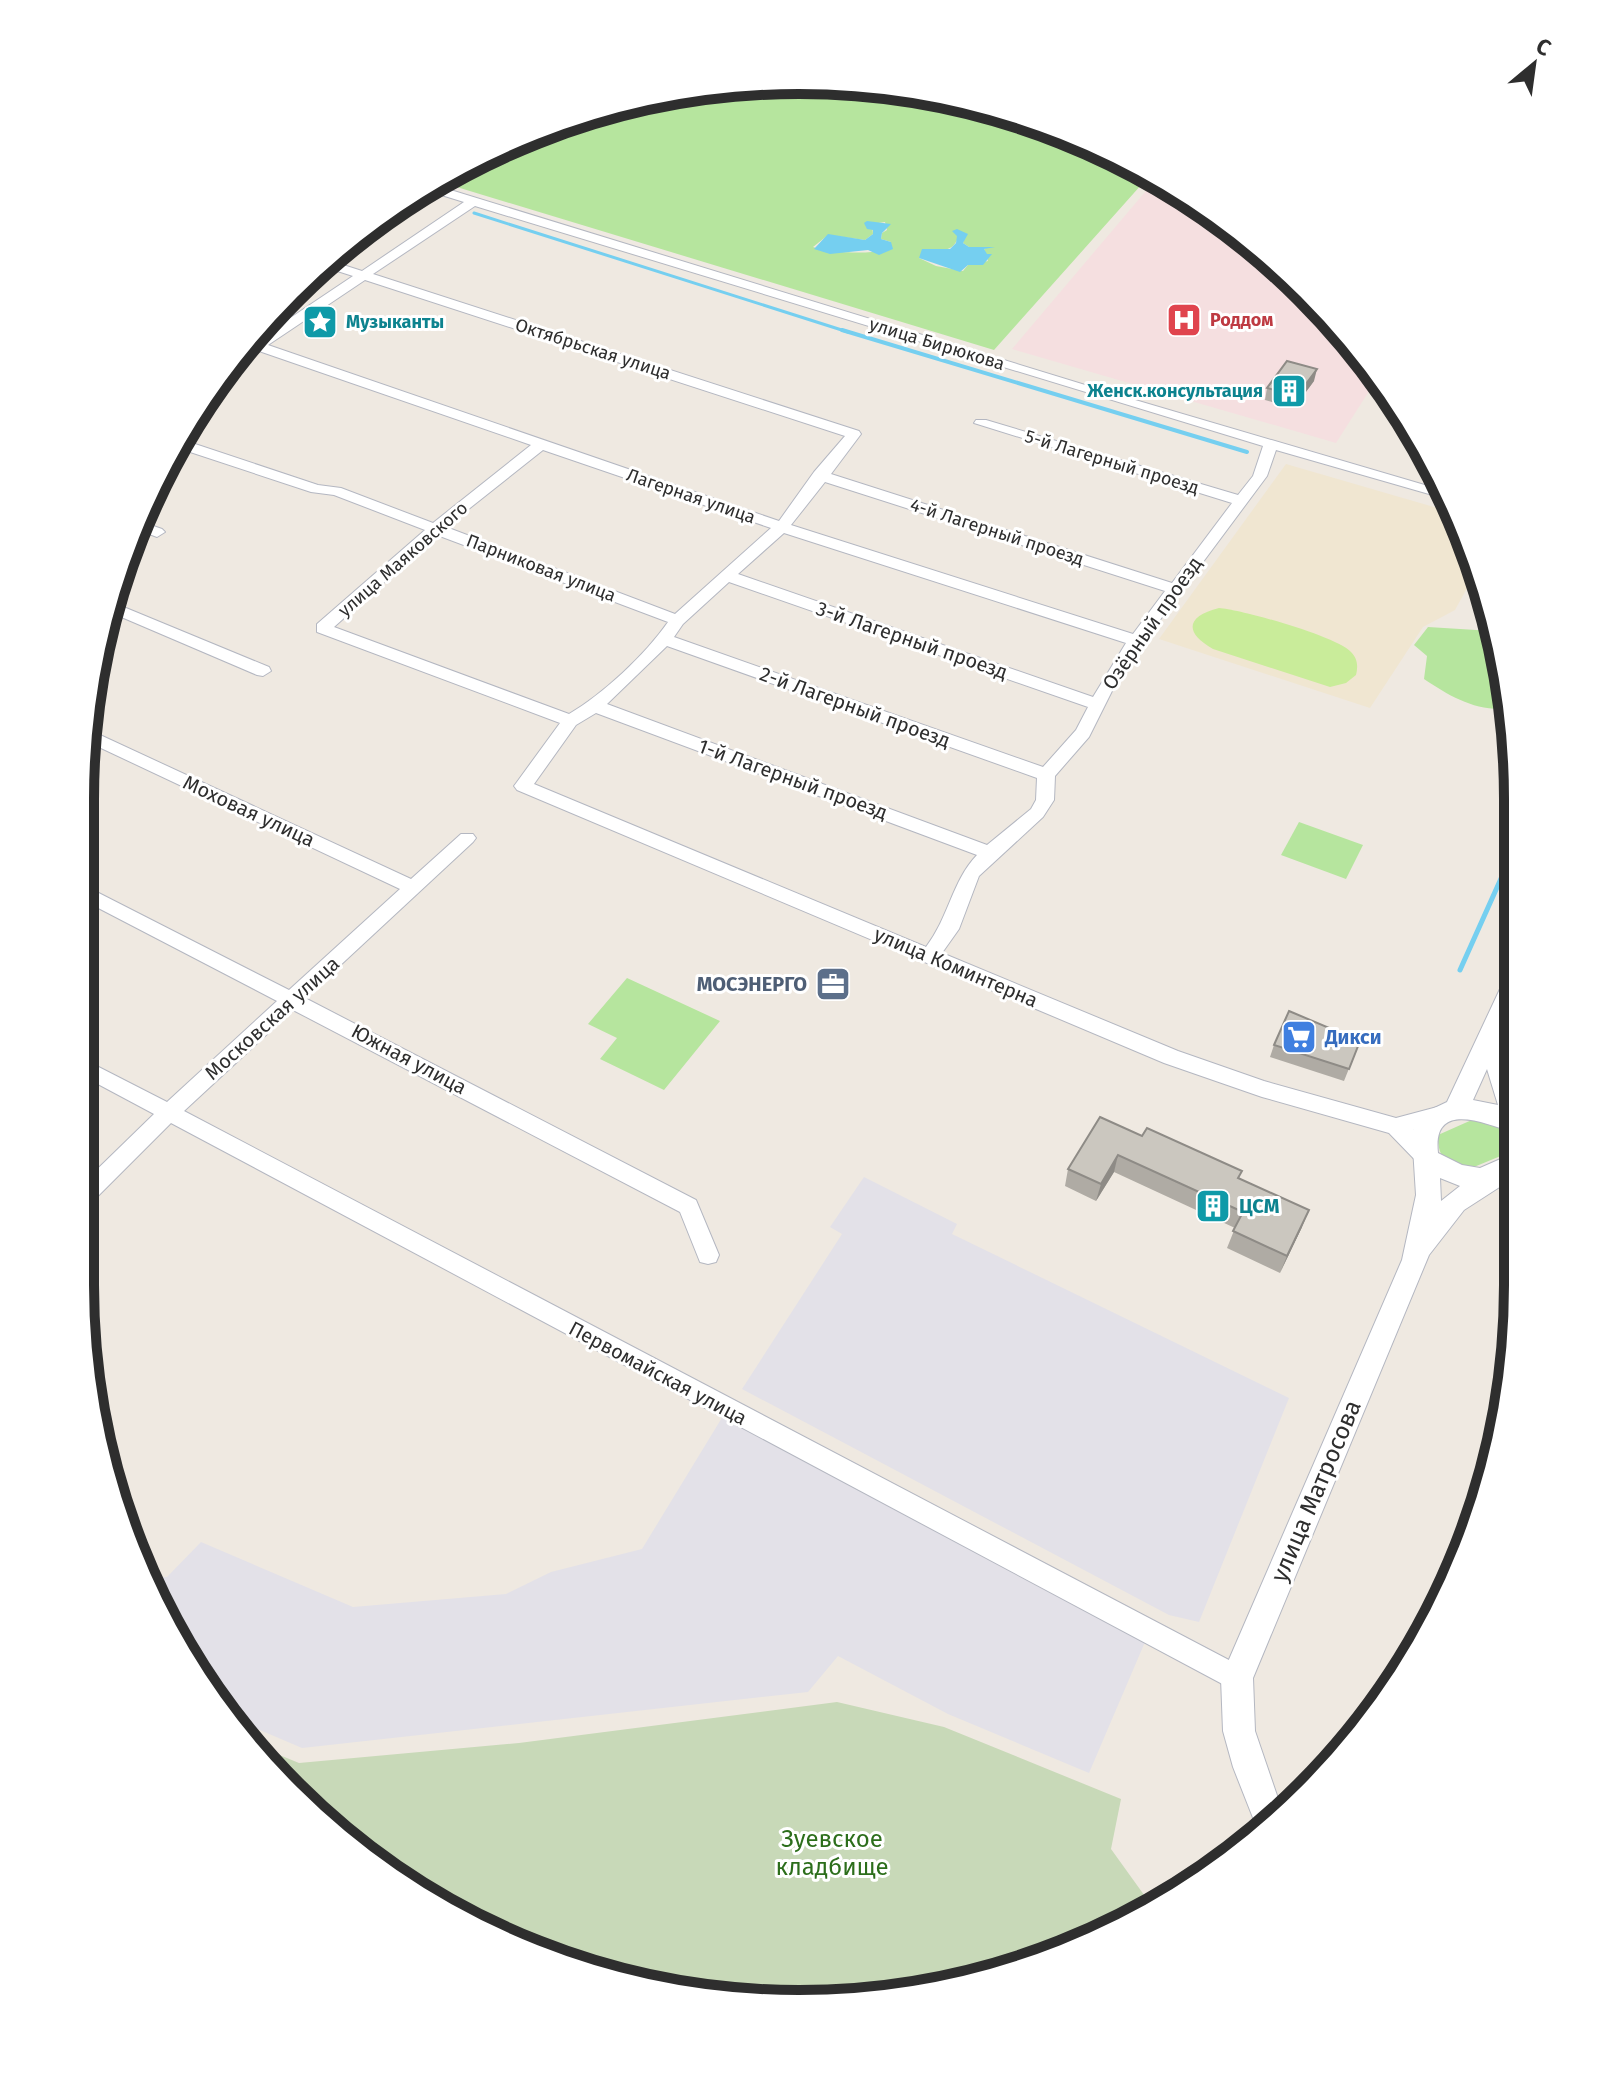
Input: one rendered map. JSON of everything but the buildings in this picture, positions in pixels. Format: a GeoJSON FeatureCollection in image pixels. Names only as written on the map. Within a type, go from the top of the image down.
{"type":"FeatureCollection","features":[{"type":"Feature","properties":{"kind":"street","name":"улица Бирюкова"},"geometry":{"type":"LineString","coordinates":[[441,192],[1103,395],[1433,492]]}},
{"type":"Feature","properties":{"kind":"street"},"geometry":{"type":"LineString","coordinates":[[266,337],[365,276],[472,202]]}},
{"type":"Feature","properties":{"kind":"street","name":"Октябрьская улица"},"geometry":{"type":"LineString","coordinates":[[337,267],[854,434],[819,475]]}},
{"type":"Feature","properties":{"kind":"street","name":"Лагерная улица"},"geometry":{"type":"LineString","coordinates":[[259,347],[782,527],[1136,641]]}},
{"type":"Feature","properties":{"kind":"street","name":"5-й Лагерный проезд"},"geometry":{"type":"LineString","coordinates":[[981,423],[1242,501]]}},
{"type":"Feature","properties":{"kind":"street","name":"Озёрный проезд"},"geometry":{"type":"LineString","coordinates":[[930,956],[950,929],[971,873],[1037,813],[1045,800],[1046,775],[1083,733],[1136,641],[1260,476],[1271,443]]}},
{"type":"Feature","properties":{"kind":"street","name":"улица Маяковского"},"geometry":{"type":"LineString","coordinates":[[540,445],[437,527],[323,628],[570,721]]}},
{"type":"Feature","properties":{"kind":"street","name":"Парниковая улица"},"geometry":{"type":"LineString","coordinates":[[188,446],[316,489],[336,491],[677,620]]}},
{"type":"Feature","properties":{"kind":"street"},"geometry":{"type":"LineString","coordinates":[[570,721],[595,706],[664,639],[677,620],[782,527],[819,475]]}},
{"type":"Feature","properties":{"kind":"street","name":"4-й Лагерный проезд"},"geometry":{"type":"LineString","coordinates":[[819,475],[1175,589]]}},
{"type":"Feature","properties":{"kind":"street"},"geometry":{"type":"LineString","coordinates":[[148,529],[157,532]]}},
{"type":"Feature","properties":{"kind":"street","name":"3-й Лагерный проезд"},"geometry":{"type":"LineString","coordinates":[[727,576],[1097,704]]}},
{"type":"Feature","properties":{"kind":"street"},"geometry":{"type":"LineString","coordinates":[[120,610],[263,671]]}},
{"type":"Feature","properties":{"kind":"street","name":"2-й Лагерный проезд"},"geometry":{"type":"LineString","coordinates":[[664,639],[1046,775]]}},
{"type":"Feature","properties":{"kind":"street","name":"1-й Лагерный проезд"},"geometry":{"type":"LineString","coordinates":[[595,706],[990,853]]}},
{"type":"Feature","properties":{"kind":"street","name":"улица Коминтерна"},"geometry":{"type":"LineString","coordinates":[[570,721],[523,786],[1171,1057],[1262,1089],[1396,1126]]}},
{"type":"Feature","properties":{"kind":"street","name":"Моховая улица"},"geometry":{"type":"LineString","coordinates":[[97,740],[414,888]]}},
{"type":"Feature","properties":{"kind":"street","name":"Московская улица"},"geometry":{"type":"LineString","coordinates":[[94,1186],[168,1113],[467,838]]}},
{"type":"Feature","properties":{"kind":"street","name":"Южная улица"},"geometry":{"type":"LineString","coordinates":[[94,898],[688,1206],[708,1255]]}},
{"type":"Feature","properties":{"kind":"street","name":"улица Матросова"},"geometry":{"type":"LineString","coordinates":[[1267,1812],[1239,1731],[1237,1678],[1416,1252],[1429,1195],[1424,1135],[1430,1123],[1448,1112],[1504,1006]]}},
{"type":"Feature","properties":{"kind":"street"},"geometry":{"type":"LineString","coordinates":[[1501,1012],[1495,1056],[1504,1085]]}},
{"type":"Feature","properties":{"kind":"street","name":"Первомайская улица"},"geometry":{"type":"LineString","coordinates":[[94,1073],[1237,1678]]}},
{"type":"Feature","properties":{"kind":"street"},"geometry":{"type":"LineString","coordinates":[[1504,1119],[1488,1112],[1448,1112],[1396,1126],[1426,1158],[1449,1173],[1475,1179],[1504,1173]]}},
{"type":"Feature","properties":{"kind":"street"},"geometry":{"type":"LineString","coordinates":[[1416,1252],[1455,1202],[1504,1174]]}},
{"type":"Feature","properties":{"kind":"shaded area","name":"Роддом"},"geometry":{"type":"Polygon","coordinates":[[[1149,187],[1191,213],[1264,269],[1329,334],[1371,388],[1336,443],[1012,349],[1149,187]]]}},
{"type":"Feature","properties":{"kind":"shaded area"},"geometry":{"type":"Polygon","coordinates":[[[1286,464],[1441,509],[1470,583],[1455,610],[1423,627],[1370,708],[1159,639],[1286,464]]]}},
{"type":"Feature","properties":{"kind":"shaded area"},"geometry":{"type":"Polygon","coordinates":[[[864,1177],[957,1224],[952,1234],[1289,1398],[1199,1622],[1169,1615],[742,1389],[842,1234],[830,1227],[864,1177]]]}},
{"type":"Feature","properties":{"kind":"shaded area"},"geometry":{"type":"Polygon","coordinates":[[[723,1416],[1145,1642],[1089,1773],[948,1714],[838,1656],[808,1692],[302,1748],[249,1725],[188,1638],[158,1577],[167,1577],[201,1542],[353,1607],[506,1594],[551,1572],[642,1549],[723,1416]]]}},
{"type":"Feature","properties":{"kind":"green space"},"geometry":{"type":"Polygon","coordinates":[[[799,94],[891,100],[981,118],[1069,148],[1143,183],[994,350],[452,185],[529,148],[617,118],[707,100],[799,94]],[[885,222],[872,224],[873,234],[865,240],[828,235],[813,247],[847,252],[880,250],[891,242],[881,239],[882,233],[887,230],[885,222]],[[958,237],[947,249],[929,252],[919,258],[936,266],[963,271],[968,265],[988,261],[984,249],[988,247],[969,247],[963,243],[965,237],[958,237]]]}},
{"type":"Feature","properties":{"kind":"green space"},"geometry":{"type":"Polygon","coordinates":[[[1219,608],[1288,625],[1342,646],[1355,657],[1356,675],[1346,683],[1330,687],[1213,649],[1197,637],[1193,625],[1200,615],[1219,608]]]}},
{"type":"Feature","properties":{"kind":"green space"},"geometry":{"type":"Polygon","coordinates":[[[1428,627],[1483,630],[1498,709],[1476,706],[1424,679],[1427,656],[1414,645],[1428,627]]]}},
{"type":"Feature","properties":{"kind":"green space"},"geometry":{"type":"Polygon","coordinates":[[[1299,822],[1363,845],[1346,879],[1281,855],[1299,822]]]}},
{"type":"Feature","properties":{"kind":"green space"},"geometry":{"type":"Polygon","coordinates":[[[627,978],[720,1021],[664,1090],[600,1059],[617,1038],[588,1024],[627,978]]]}},
{"type":"Feature","properties":{"kind":"green space"},"geometry":{"type":"Polygon","coordinates":[[[1474,1119],[1493,1124],[1504,1131],[1504,1155],[1469,1169],[1445,1159],[1438,1144],[1438,1135],[1474,1119]]]}},
{"type":"Feature","properties":{"kind":"green space","name":"Зуевское кладбище"},"geometry":{"type":"Polygon","coordinates":[[[837,1702],[944,1727],[1121,1799],[1111,1849],[1147,1899],[1026,1953],[937,1976],[891,1984],[799,1990],[707,1984],[617,1966],[572,1953],[446,1896],[407,1871],[334,1815],[270,1751],[299,1763],[519,1743],[837,1702]]]}},
{"type":"Feature","properties":{"kind":"water"},"geometry":{"type":"Polygon","coordinates":[[[864,223],[891,224],[882,233],[881,239],[891,242],[893,249],[879,255],[868,250],[830,254],[814,249],[828,234],[865,240],[873,234],[873,230],[867,229],[864,223]]]}},
{"type":"Feature","properties":{"kind":"water"},"geometry":{"type":"Polygon","coordinates":[[[957,229],[968,234],[963,243],[969,247],[995,247],[984,249],[987,254],[992,254],[983,265],[968,265],[960,272],[919,258],[922,249],[950,249],[956,243],[957,236],[952,231],[957,229]]]}},
{"type":"Feature","properties":{"kind":"waterway"},"geometry":{"type":"LineString","coordinates":[[474,213],[848,332]]}},
{"type":"Feature","properties":{"kind":"waterway"},"geometry":{"type":"LineString","coordinates":[[842,330],[1247,452]]}},
{"type":"Feature","properties":{"kind":"waterway"},"geometry":{"type":"LineString","coordinates":[[1460,970],[1504,872]]}},
{"type":"Feature","properties":{"kind":"place","name":"Роддом"},"geometry":{"type":"Point","coordinates":[1184,320]}},
{"type":"Feature","properties":{"kind":"place","name":"Музыканты"},"geometry":{"type":"Point","coordinates":[320,322]}},
{"type":"Feature","properties":{"kind":"place","name":"Женск.консультация"},"geometry":{"type":"Point","coordinates":[1289,391]}},
{"type":"Feature","properties":{"kind":"place","name":"МОСЭНЕРГО"},"geometry":{"type":"Point","coordinates":[833,984]}},
{"type":"Feature","properties":{"kind":"place","name":"Дикси"},"geometry":{"type":"Point","coordinates":[1299,1037]}},
{"type":"Feature","properties":{"kind":"place","name":"ЦСМ"},"geometry":{"type":"Point","coordinates":[1213,1206]}}]}
